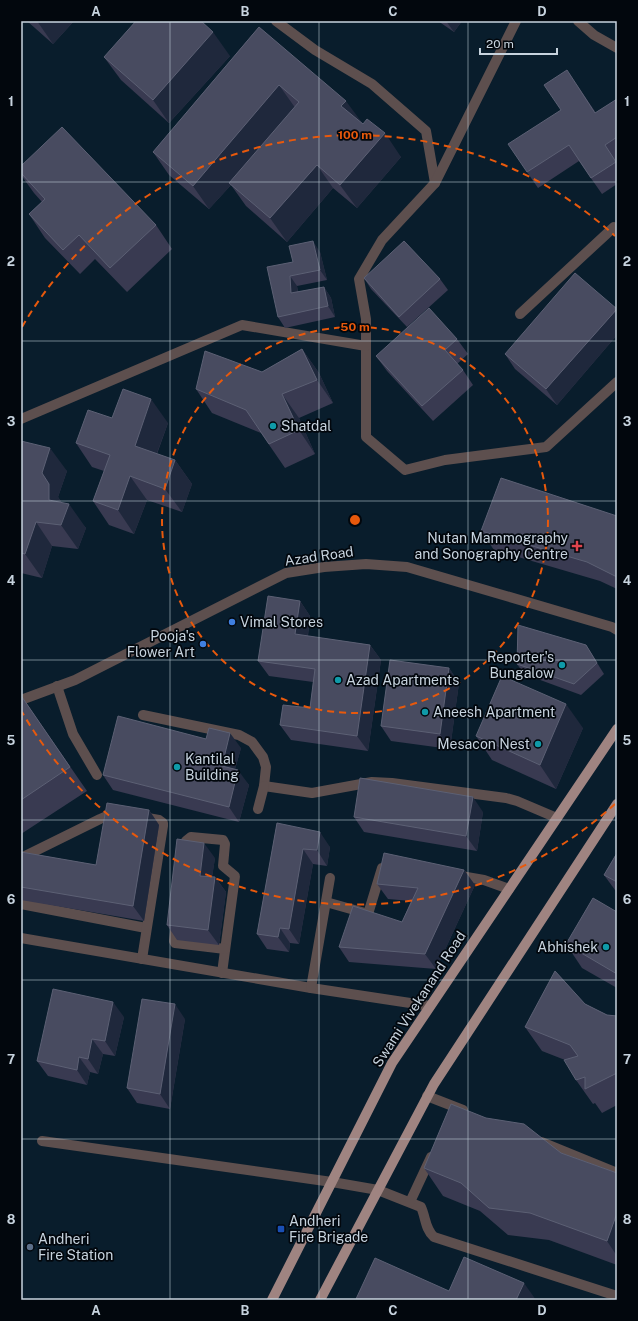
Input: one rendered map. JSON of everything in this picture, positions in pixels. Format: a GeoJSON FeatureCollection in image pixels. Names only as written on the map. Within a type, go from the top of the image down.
{"type":"FeatureCollection","features":[{"type":"Feature","properties":{"kind":"main road","name":"Swami Vivekanand Road"},"geometry":{"type":"LineString","coordinates":[[272,1300],[392,1063],[617,729]]}},
{"type":"Feature","properties":{"kind":"main road"},"geometry":{"type":"LineString","coordinates":[[320,1300],[427,1096],[617,804]]}},
{"type":"Feature","properties":{"kind":"street"},"geometry":{"type":"LineString","coordinates":[[276,21],[315,50],[372,84],[426,131],[435,184]]}},
{"type":"Feature","properties":{"kind":"street"},"geometry":{"type":"LineString","coordinates":[[516,21],[435,184],[382,240],[359,279],[366,319],[366,437],[405,470],[445,460],[546,448],[617,382]]}},
{"type":"Feature","properties":{"kind":"street"},"geometry":{"type":"LineString","coordinates":[[578,21],[594,34],[617,48]]}},
{"type":"Feature","properties":{"kind":"street"},"geometry":{"type":"LineString","coordinates":[[520,314],[614,227],[617,230]]}},
{"type":"Feature","properties":{"kind":"street"},"geometry":{"type":"LineString","coordinates":[[21,419],[242,325],[366,346]]}},
{"type":"Feature","properties":{"kind":"street","name":"Azad Road"},"geometry":{"type":"LineString","coordinates":[[21,700],[75,680],[286,573],[324,567],[366,564],[408,567],[612,627],[617,630]]}},
{"type":"Feature","properties":{"kind":"street"},"geometry":{"type":"LineString","coordinates":[[57,686],[73,734],[97,775]]}},
{"type":"Feature","properties":{"kind":"street"},"geometry":{"type":"LineString","coordinates":[[143,715],[240,735],[252,742],[263,757],[266,767],[264,786],[258,809]]}},
{"type":"Feature","properties":{"kind":"street"},"geometry":{"type":"LineString","coordinates":[[264,786],[312,793],[372,782],[392,783],[506,798],[517,801],[557,818]]}},
{"type":"Feature","properties":{"kind":"street"},"geometry":{"type":"LineString","coordinates":[[21,858],[109,815],[128,814],[159,820],[163,823],[142,959]]}},
{"type":"Feature","properties":{"kind":"street"},"geometry":{"type":"LineString","coordinates":[[184,864],[186,841],[189,837],[223,840],[223,866],[233,874],[236,879],[222,973]]}},
{"type":"Feature","properties":{"kind":"street"},"geometry":{"type":"LineString","coordinates":[[326,902],[372,915],[381,868],[384,865],[389,864]]}},
{"type":"Feature","properties":{"kind":"street"},"geometry":{"type":"LineString","coordinates":[[447,874],[484,880],[509,889]]}},
{"type":"Feature","properties":{"kind":"street"},"geometry":{"type":"LineString","coordinates":[[311,988],[330,878]]}},
{"type":"Feature","properties":{"kind":"street"},"geometry":{"type":"LineString","coordinates":[[21,904],[146,928]]}},
{"type":"Feature","properties":{"kind":"street"},"geometry":{"type":"LineString","coordinates":[[178,910],[175,943],[225,949]]}},
{"type":"Feature","properties":{"kind":"street"},"geometry":{"type":"LineString","coordinates":[[21,938],[311,988],[430,1006]]}},
{"type":"Feature","properties":{"kind":"street"},"geometry":{"type":"LineString","coordinates":[[427,1096],[452,1111],[471,1114]]}},
{"type":"Feature","properties":{"kind":"street"},"geometry":{"type":"LineString","coordinates":[[529,1137],[617,1173]]}},
{"type":"Feature","properties":{"kind":"street"},"geometry":{"type":"LineString","coordinates":[[42,1141],[332,1182],[378,1190],[421,1207],[426,1219],[427,1227],[434,1237],[617,1296]]}},
{"type":"Feature","properties":{"kind":"street"},"geometry":{"type":"LineString","coordinates":[[410,1202],[435,1148]]}},
{"type":"Feature","properties":{"kind":"building"},"geometry":{"type":"Polygon","coordinates":[[[136,21],[201,21],[213,32],[153,100],[104,57],[136,21]]]}},
{"type":"Feature","properties":{"kind":"building"},"geometry":{"type":"Polygon","coordinates":[[[259,27],[346,101],[341,106],[363,124],[367,119],[385,133],[340,185],[317,165],[270,218],[229,183],[299,102],[279,85],[193,186],[153,152],[259,27]]]}},
{"type":"Feature","properties":{"kind":"building"},"geometry":{"type":"Polygon","coordinates":[[[567,70],[595,113],[617,99],[617,137],[605,145],[616,162],[591,178],[569,145],[527,172],[508,144],[561,110],[544,85],[567,70]]]}},
{"type":"Feature","properties":{"kind":"building"},"geometry":{"type":"Polygon","coordinates":[[[62,127],[156,225],[110,268],[79,235],[63,250],[29,214],[45,199],[21,173],[21,166],[62,127]]]}},
{"type":"Feature","properties":{"kind":"building"},"geometry":{"type":"Polygon","coordinates":[[[313,241],[320,270],[290,276],[291,293],[324,287],[328,306],[278,317],[267,267],[293,262],[289,246],[313,241]]]}},
{"type":"Feature","properties":{"kind":"building"},"geometry":{"type":"Polygon","coordinates":[[[404,241],[440,279],[399,317],[364,278],[404,241]]]}},
{"type":"Feature","properties":{"kind":"building"},"geometry":{"type":"Polygon","coordinates":[[[575,273],[617,309],[546,389],[505,354],[575,273]]]}},
{"type":"Feature","properties":{"kind":"building"},"geometry":{"type":"Polygon","coordinates":[[[429,308],[457,339],[445,350],[463,370],[422,406],[376,356],[429,308]]]}},
{"type":"Feature","properties":{"kind":"building"},"geometry":{"type":"Polygon","coordinates":[[[302,349],[317,380],[282,394],[299,430],[269,444],[246,410],[196,389],[205,351],[262,372],[302,349]]]}},
{"type":"Feature","properties":{"kind":"building"},"geometry":{"type":"Polygon","coordinates":[[[123,389],[151,399],[135,446],[175,460],[165,489],[130,476],[118,510],[93,501],[110,455],[76,443],[88,410],[112,418],[123,389]]]}},
{"type":"Feature","properties":{"kind":"building"},"geometry":{"type":"Polygon","coordinates":[[[21,441],[50,448],[42,473],[49,484],[49,500],[69,504],[61,525],[36,522],[25,554],[21,553],[21,441]]]}},
{"type":"Feature","properties":{"kind":"building"},"geometry":{"type":"Polygon","coordinates":[[[501,478],[617,516],[617,577],[587,562],[481,531],[501,478]]]}},
{"type":"Feature","properties":{"kind":"building","name":"Azad Apartments"},"geometry":{"type":"Polygon","coordinates":[[[268,596],[300,601],[295,634],[370,645],[357,736],[280,725],[283,705],[310,708],[315,669],[258,661],[268,596]]]}},
{"type":"Feature","properties":{"kind":"building","name":"Reporter's Bungalow"},"geometry":{"type":"Polygon","coordinates":[[[518,625],[586,645],[597,663],[574,684],[517,664],[518,625]]]}},
{"type":"Feature","properties":{"kind":"building","name":"Aneesh Apartment"},"geometry":{"type":"Polygon","coordinates":[[[390,660],[449,668],[440,734],[381,726],[390,660]]]}},
{"type":"Feature","properties":{"kind":"building"},"geometry":{"type":"Polygon","coordinates":[[[502,676],[566,704],[540,765],[476,736],[502,676]]]}},
{"type":"Feature","properties":{"kind":"building"},"geometry":{"type":"Polygon","coordinates":[[[22,697],[70,767],[21,800],[21,698],[22,697]]]}},
{"type":"Feature","properties":{"kind":"building","name":"Kantilal Building"},"geometry":{"type":"Polygon","coordinates":[[[118,716],[206,739],[209,728],[230,733],[222,766],[238,770],[229,807],[103,775],[118,716]]]}},
{"type":"Feature","properties":{"kind":"building"},"geometry":{"type":"Polygon","coordinates":[[[360,778],[473,797],[466,836],[354,817],[360,778]]]}},
{"type":"Feature","properties":{"kind":"building"},"geometry":{"type":"Polygon","coordinates":[[[107,803],[149,810],[133,906],[21,887],[21,852],[96,865],[107,803]]]}},
{"type":"Feature","properties":{"kind":"building"},"geometry":{"type":"Polygon","coordinates":[[[277,823],[320,832],[317,850],[303,849],[289,929],[280,928],[278,937],[257,934],[277,823]]]}},
{"type":"Feature","properties":{"kind":"building"},"geometry":{"type":"Polygon","coordinates":[[[177,839],[204,843],[200,876],[215,877],[208,930],[167,925],[177,839]]]}},
{"type":"Feature","properties":{"kind":"building"},"geometry":{"type":"Polygon","coordinates":[[[384,853],[464,870],[425,954],[339,947],[353,906],[402,922],[418,888],[377,884],[384,853]]]}},
{"type":"Feature","properties":{"kind":"building"},"geometry":{"type":"Polygon","coordinates":[[[617,853],[617,882],[604,875],[617,853]]]}},
{"type":"Feature","properties":{"kind":"building"},"geometry":{"type":"Polygon","coordinates":[[[593,898],[617,912],[617,974],[566,944],[593,898]]]}},
{"type":"Feature","properties":{"kind":"building"},"geometry":{"type":"Polygon","coordinates":[[[555,971],[585,1004],[607,1015],[617,1016],[617,1073],[585,1089],[585,1077],[576,1080],[564,1060],[578,1056],[570,1045],[525,1027],[555,971]]]}},
{"type":"Feature","properties":{"kind":"building"},"geometry":{"type":"Polygon","coordinates":[[[53,989],[113,1002],[105,1041],[92,1039],[88,1059],[79,1057],[77,1070],[37,1061],[53,989]]]}},
{"type":"Feature","properties":{"kind":"building"},"geometry":{"type":"Polygon","coordinates":[[[142,999],[175,1004],[160,1094],[127,1088],[142,999]]]}},
{"type":"Feature","properties":{"kind":"building"},"geometry":{"type":"Polygon","coordinates":[[[451,1104],[486,1118],[524,1124],[561,1153],[617,1173],[617,1213],[607,1241],[530,1213],[489,1208],[461,1183],[424,1168],[451,1104]]]}},
{"type":"Feature","properties":{"kind":"building"},"geometry":{"type":"Polygon","coordinates":[[[464,1257],[524,1283],[516,1300],[356,1299],[375,1258],[449,1291],[464,1257]]]}},
{"type":"Feature","properties":{"kind":"place","name":"Shatdal"},"geometry":{"type":"Point","coordinates":[273,426]}},
{"type":"Feature","properties":{"kind":"place","name":"Nutan Mammography and Sonography Centre"},"geometry":{"type":"Point","coordinates":[577,546]}},
{"type":"Feature","properties":{"kind":"place","name":"Vimal Stores"},"geometry":{"type":"Point","coordinates":[232,622]}},
{"type":"Feature","properties":{"kind":"place","name":"Pooja's Flower Art"},"geometry":{"type":"Point","coordinates":[203,644]}},
{"type":"Feature","properties":{"kind":"place","name":"Reporter's Bungalow"},"geometry":{"type":"Point","coordinates":[562,665]}},
{"type":"Feature","properties":{"kind":"place","name":"Azad Apartments"},"geometry":{"type":"Point","coordinates":[338,680]}},
{"type":"Feature","properties":{"kind":"place","name":"Aneesh Apartment"},"geometry":{"type":"Point","coordinates":[425,712]}},
{"type":"Feature","properties":{"kind":"place","name":"Mesacon Nest"},"geometry":{"type":"Point","coordinates":[538,744]}},
{"type":"Feature","properties":{"kind":"place","name":"Kantilal Building"},"geometry":{"type":"Point","coordinates":[177,767]}},
{"type":"Feature","properties":{"kind":"place","name":"Abhishek"},"geometry":{"type":"Point","coordinates":[606,947]}},
{"type":"Feature","properties":{"kind":"place","name":"Andheri Fire Brigade"},"geometry":{"type":"Point","coordinates":[281,1229]}},
{"type":"Feature","properties":{"kind":"place","name":"Andheri Fire Station"},"geometry":{"type":"Point","coordinates":[30,1247]}}]}
